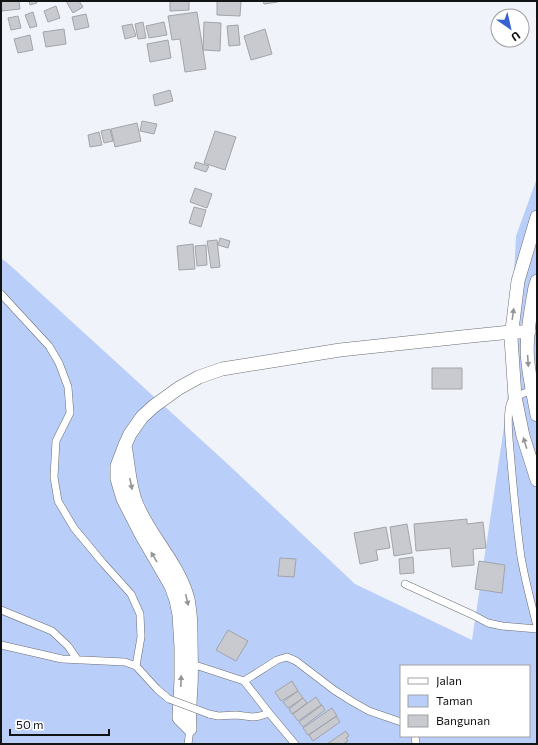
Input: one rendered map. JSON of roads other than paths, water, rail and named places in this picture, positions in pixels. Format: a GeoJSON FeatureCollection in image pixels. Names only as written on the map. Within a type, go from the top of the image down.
{"type":"FeatureCollection","features":[{"type":"Feature","properties":{"kind":"street"},"geometry":{"type":"LineString","coordinates":[[536,225],[518,281],[511,332],[515,397],[523,436],[537,480]]}},
{"type":"Feature","properties":{"kind":"street"},"geometry":{"type":"LineString","coordinates":[[537,281],[529,323],[527,345],[528,363],[537,415]]}},
{"type":"Feature","properties":{"kind":"street"},"geometry":{"type":"LineString","coordinates":[[190,729],[179,718],[181,647],[179,615],[176,600],[171,586],[142,536],[123,499],[117,479],[117,466],[125,445],[130,434],[142,417],[154,406],[179,388],[200,377],[222,369],[340,350],[511,332],[529,332]]}},
{"type":"Feature","properties":{"kind":"street"},"geometry":{"type":"LineString","coordinates":[[125,445],[131,487],[137,505],[147,525],[180,578],[188,598],[192,664],[189,719],[190,729]]}},
{"type":"Feature","properties":{"kind":"lane"},"geometry":{"type":"LineString","coordinates":[[1,294],[48,346],[59,363],[68,386],[70,413],[56,441],[54,477],[58,501],[74,528],[102,563],[131,594],[140,614],[141,637],[136,666]]}},
{"type":"Feature","properties":{"kind":"lane"},"geometry":{"type":"LineString","coordinates":[[532,390],[515,397],[511,401],[508,410],[512,475],[521,558],[537,626]]}},
{"type":"Feature","properties":{"kind":"lane"},"geometry":{"type":"LineString","coordinates":[[404,584],[473,614],[488,623],[502,626],[537,629]]}},
{"type":"Feature","properties":{"kind":"lane"},"geometry":{"type":"LineString","coordinates":[[1,610],[52,631],[68,646],[77,659]]}},
{"type":"Feature","properties":{"kind":"lane"},"geometry":{"type":"LineString","coordinates":[[1,645],[62,659],[125,662],[136,666],[157,689],[169,699],[209,714],[218,716],[236,715],[253,717],[269,712]]}},
{"type":"Feature","properties":{"kind":"lane"},"geometry":{"type":"LineString","coordinates":[[244,681],[277,660],[286,657],[296,661],[334,690],[353,702],[369,710],[400,722]]}},
{"type":"Feature","properties":{"kind":"lane"},"geometry":{"type":"LineString","coordinates":[[192,664],[244,681],[295,744]]}},
{"type":"Feature","properties":{"kind":"lane"},"geometry":{"type":"LineString","coordinates":[[188,744],[190,729]]}}]}
